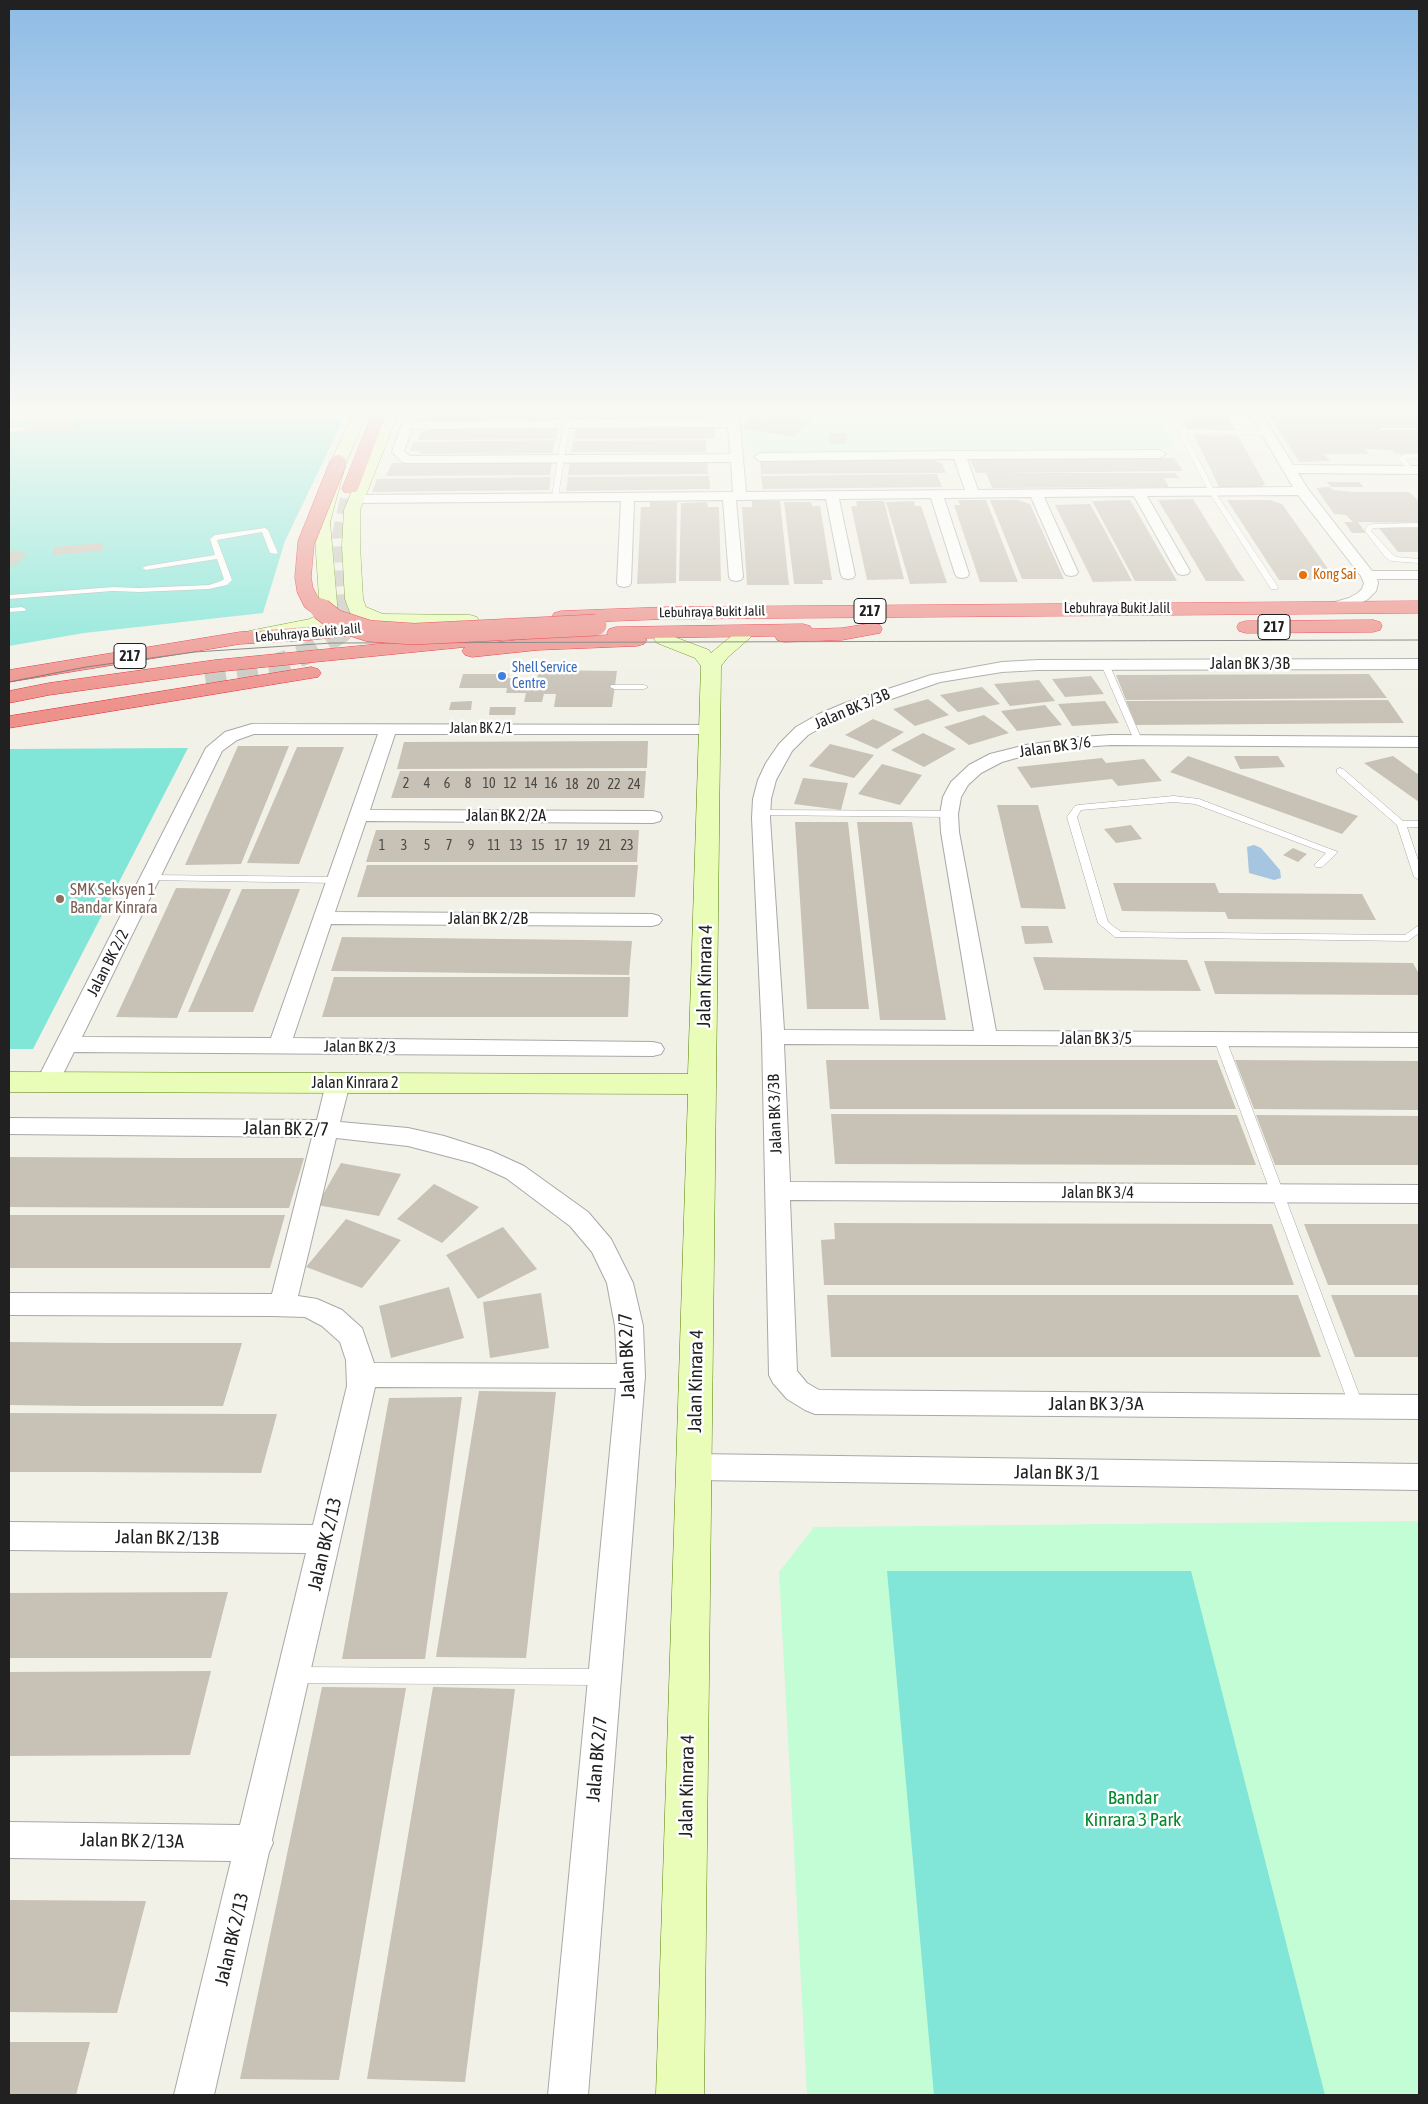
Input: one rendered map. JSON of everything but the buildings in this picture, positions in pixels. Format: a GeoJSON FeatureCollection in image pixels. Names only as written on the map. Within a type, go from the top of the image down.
{"type":"FeatureCollection","features":[{"type":"Feature","properties":{"kind":"highway"},"geometry":{"type":"LineString","coordinates":[[318,512],[306,543],[305,590],[311,602],[335,620],[369,631],[414,634],[596,625],[761,624],[816,630]]}},
{"type":"Feature","properties":{"kind":"highway","name":"Lebuhraya Bukit Jalil"},"geometry":{"type":"LineString","coordinates":[[13,675],[240,638],[470,621],[666,613],[1419,607]]}},
{"type":"Feature","properties":{"kind":"highway","name":"217"},"geometry":{"type":"LineString","coordinates":[[1230,627],[1389,626]]}},
{"type":"Feature","properties":{"kind":"highway","name":"Lebuhraya Bukit Jalil"},"geometry":{"type":"LineString","coordinates":[[9,697],[49,689],[215,666],[497,638],[608,633],[882,629],[842,634],[742,637]]}},
{"type":"Feature","properties":{"kind":"highway"},"geometry":{"type":"LineString","coordinates":[[9,722],[443,654],[538,644],[742,637]]}},
{"type":"Feature","properties":{"kind":"highway"},"geometry":{"type":"LineString","coordinates":[[9,707],[205,677]]}},
{"type":"Feature","properties":{"kind":"street"},"geometry":{"type":"LineString","coordinates":[[240,638],[316,624],[328,615],[328,585],[322,539],[322,522],[325,512]]}},
{"type":"Feature","properties":{"kind":"street"},"geometry":{"type":"LineString","coordinates":[[351,512],[354,599],[358,610],[382,620],[400,622],[470,621]]}},
{"type":"Feature","properties":{"kind":"street"},"geometry":{"type":"LineString","coordinates":[[624,583],[627,512]]}},
{"type":"Feature","properties":{"kind":"street"},"geometry":{"type":"LineString","coordinates":[[735,512],[736,577]]}},
{"type":"Feature","properties":{"kind":"street"},"geometry":{"type":"LineString","coordinates":[[835,512],[848,575]]}},
{"type":"Feature","properties":{"kind":"street"},"geometry":{"type":"LineString","coordinates":[[942,512],[962,574]]}},
{"type":"Feature","properties":{"kind":"street"},"geometry":{"type":"LineString","coordinates":[[1045,512],[1072,572]]}},
{"type":"Feature","properties":{"kind":"street"},"geometry":{"type":"LineString","coordinates":[[1149,512],[1183,571]]}},
{"type":"Feature","properties":{"kind":"street"},"geometry":{"type":"LineString","coordinates":[[1319,512],[1368,575],[1371,583],[1369,591],[1364,596],[1333,607]]}},
{"type":"Feature","properties":{"kind":"street"},"geometry":{"type":"LineString","coordinates":[[1368,575],[1419,575]]}},
{"type":"Feature","properties":{"kind":"street"},"geometry":{"type":"LineString","coordinates":[[664,639],[702,654],[711,666],[721,653],[742,637]]}},
{"type":"Feature","properties":{"kind":"street","name":"Jalan BK 3/3B"},"geometry":{"type":"LineString","coordinates":[[783,1375],[773,1037],[762,799],[775,763],[785,748],[802,732],[825,718],[911,686],[970,672],[1002,667],[1038,664],[1413,664]]}},
{"type":"Feature","properties":{"kind":"street"},"geometry":{"type":"LineString","coordinates":[[1413,664],[1419,682]]}},
{"type":"Feature","properties":{"kind":"street","name":"Jalan Kinrara 4"},"geometry":{"type":"LineString","coordinates":[[680,2095],[711,666]]}},
{"type":"Feature","properties":{"kind":"street"},"geometry":{"type":"LineString","coordinates":[[279,1046],[388,729]]}},
{"type":"Feature","properties":{"kind":"street","name":"Jalan BK 2/1"},"geometry":{"type":"LineString","coordinates":[[252,730],[710,729]]}},
{"type":"Feature","properties":{"kind":"street","name":"Jalan BK 2/2"},"geometry":{"type":"LineString","coordinates":[[48,1082],[215,748],[231,736],[252,730]]}},
{"type":"Feature","properties":{"kind":"street","name":"Jalan BK 3/6"},"geometry":{"type":"LineString","coordinates":[[986,1038],[950,832],[949,814],[952,797],[960,782],[975,769],[996,758],[1051,745],[1081,742],[1138,740],[1419,742]]}},
{"type":"Feature","properties":{"kind":"street","name":"Jalan BK 2/2A"},"geometry":{"type":"LineString","coordinates":[[359,815],[653,817]]}},
{"type":"Feature","properties":{"kind":"street","name":"Jalan BK 2/2B"},"geometry":{"type":"LineString","coordinates":[[323,918],[652,920]]}},
{"type":"Feature","properties":{"kind":"street","name":"Jalan BK 3/5"},"geometry":{"type":"LineString","coordinates":[[773,1037],[1419,1040]]}},
{"type":"Feature","properties":{"kind":"street","name":"Jalan BK 2/3"},"geometry":{"type":"LineString","coordinates":[[67,1044],[652,1049]]}},
{"type":"Feature","properties":{"kind":"street","name":"Jalan Kinrara 2"},"geometry":{"type":"LineString","coordinates":[[9,1082],[702,1084]]}},
{"type":"Feature","properties":{"kind":"street"},"geometry":{"type":"LineString","coordinates":[[282,1306],[338,1083]]}},
{"type":"Feature","properties":{"kind":"street","name":"Jalan BK 2/7"},"geometry":{"type":"LineString","coordinates":[[9,1126],[326,1129],[408,1137],[444,1145],[482,1157],[523,1178],[579,1219],[602,1246],[620,1283],[629,1326],[631,1376],[568,2095]]}},
{"type":"Feature","properties":{"kind":"street","name":"Jalan BK 3/4"},"geometry":{"type":"LineString","coordinates":[[777,1191],[1419,1194]]}},
{"type":"Feature","properties":{"kind":"street","name":"Jalan BK 2/13"},"geometry":{"type":"LineString","coordinates":[[9,1304],[308,1307],[332,1318],[352,1336],[360,1360],[361,1386],[295,1675],[194,2095]]}},
{"type":"Feature","properties":{"kind":"street"},"geometry":{"type":"LineString","coordinates":[[361,1375],[631,1376]]}},
{"type":"Feature","properties":{"kind":"street","name":"Jalan BK 3/3A"},"geometry":{"type":"LineString","coordinates":[[783,1375],[797,1391],[815,1402],[1419,1407]]}},
{"type":"Feature","properties":{"kind":"street","name":"Jalan BK 3/1"},"geometry":{"type":"LineString","coordinates":[[694,1467],[1419,1478]]}},
{"type":"Feature","properties":{"kind":"street","name":"Jalan BK 2/13B"},"geometry":{"type":"LineString","coordinates":[[9,1536],[326,1539]]}},
{"type":"Feature","properties":{"kind":"street","name":"Jalan BK 2/13A"},"geometry":{"type":"LineString","coordinates":[[9,1840],[255,1843]]}},
{"type":"Feature","properties":{"kind":"lane"},"geometry":{"type":"LineString","coordinates":[[1225,512],[1274,587]]}},
{"type":"Feature","properties":{"kind":"lane"},"geometry":{"type":"LineString","coordinates":[[1419,525],[1373,526],[1369,527],[1368,531],[1389,556],[1394,559],[1419,560]]}},
{"type":"Feature","properties":{"kind":"lane"},"geometry":{"type":"LineString","coordinates":[[9,597],[113,589],[152,590],[209,587],[224,583],[228,580],[213,539],[214,537],[263,530],[266,531],[274,553]]}},
{"type":"Feature","properties":{"kind":"lane"},"geometry":{"type":"LineString","coordinates":[[146,568],[219,557]]}},
{"type":"Feature","properties":{"kind":"lane"},"geometry":{"type":"LineString","coordinates":[[9,610],[22,609]]}},
{"type":"Feature","properties":{"kind":"lane"},"geometry":{"type":"LineString","coordinates":[[1104,664],[1138,740]]}},
{"type":"Feature","properties":{"kind":"lane"},"geometry":{"type":"LineString","coordinates":[[614,687],[644,687]]}},
{"type":"Feature","properties":{"kind":"lane"},"geometry":{"type":"LineString","coordinates":[[1340,771],[1400,824],[1419,877]]}},
{"type":"Feature","properties":{"kind":"lane"},"geometry":{"type":"LineString","coordinates":[[1319,865],[1333,852],[1196,801],[1174,799],[1078,808],[1072,817],[1103,923],[1119,935],[1408,938],[1419,928]]}},
{"type":"Feature","properties":{"kind":"lane"},"geometry":{"type":"LineString","coordinates":[[762,813],[949,814]]}},
{"type":"Feature","properties":{"kind":"lane"},"geometry":{"type":"LineString","coordinates":[[1400,824],[1419,824]]}},
{"type":"Feature","properties":{"kind":"lane"},"geometry":{"type":"LineString","coordinates":[[150,878],[336,880]]}},
{"type":"Feature","properties":{"kind":"lane"},"geometry":{"type":"LineString","coordinates":[[1220,1039],[1356,1405]]}},
{"type":"Feature","properties":{"kind":"lane"},"geometry":{"type":"LineString","coordinates":[[295,1675],[604,1677]]}},
{"type":"Feature","properties":{"kind":"green space"},"geometry":{"type":"Polygon","coordinates":[[[9,512],[299,512],[285,541],[263,613],[84,633],[9,646],[9,512]]]}},
{"type":"Feature","properties":{"kind":"green space","name":"SMK Seksyen 1 Bandar Kinrara"},"geometry":{"type":"Polygon","coordinates":[[[188,748],[33,1049],[9,1049],[9,749],[188,748]]]}},
{"type":"Feature","properties":{"kind":"green space","name":"Bandar Kinrara 3 Park"},"geometry":{"type":"Polygon","coordinates":[[[1419,1521],[1419,2095],[807,2095],[779,1572],[814,1527],[1419,1521]]]}},
{"type":"Feature","properties":{"kind":"green space"},"geometry":{"type":"Polygon","coordinates":[[[887,1571],[1191,1571],[1325,2095],[934,2095],[887,1571]]]}},
{"type":"Feature","properties":{"kind":"shaded area"},"geometry":{"type":"Polygon","coordinates":[[[1254,845],[1261,848],[1280,870],[1281,878],[1274,880],[1249,873],[1247,847],[1254,845]]]}},
{"type":"Feature","properties":{"kind":"tunnel"},"geometry":{"type":"LineString","coordinates":[[345,512],[340,536],[346,610]]}},
{"type":"Feature","properties":{"kind":"tunnel"},"geometry":{"type":"LineString","coordinates":[[205,677],[271,666],[306,654],[342,632],[347,617],[346,609]]}},
{"type":"Feature","properties":{"kind":"tram line"},"geometry":{"type":"LineString","coordinates":[[9,682],[86,667],[195,652],[332,643],[1419,640]]}},
{"type":"Feature","properties":{"kind":"place","name":"Kong Sai"},"geometry":{"type":"Point","coordinates":[1303,575]}},
{"type":"Feature","properties":{"kind":"place","name":"Shell Service Centre"},"geometry":{"type":"Point","coordinates":[502,676]}},
{"type":"Feature","properties":{"kind":"place","name":"SMK Seksyen 1 Bandar Kinrara"},"geometry":{"type":"Point","coordinates":[60,899]}}]}
